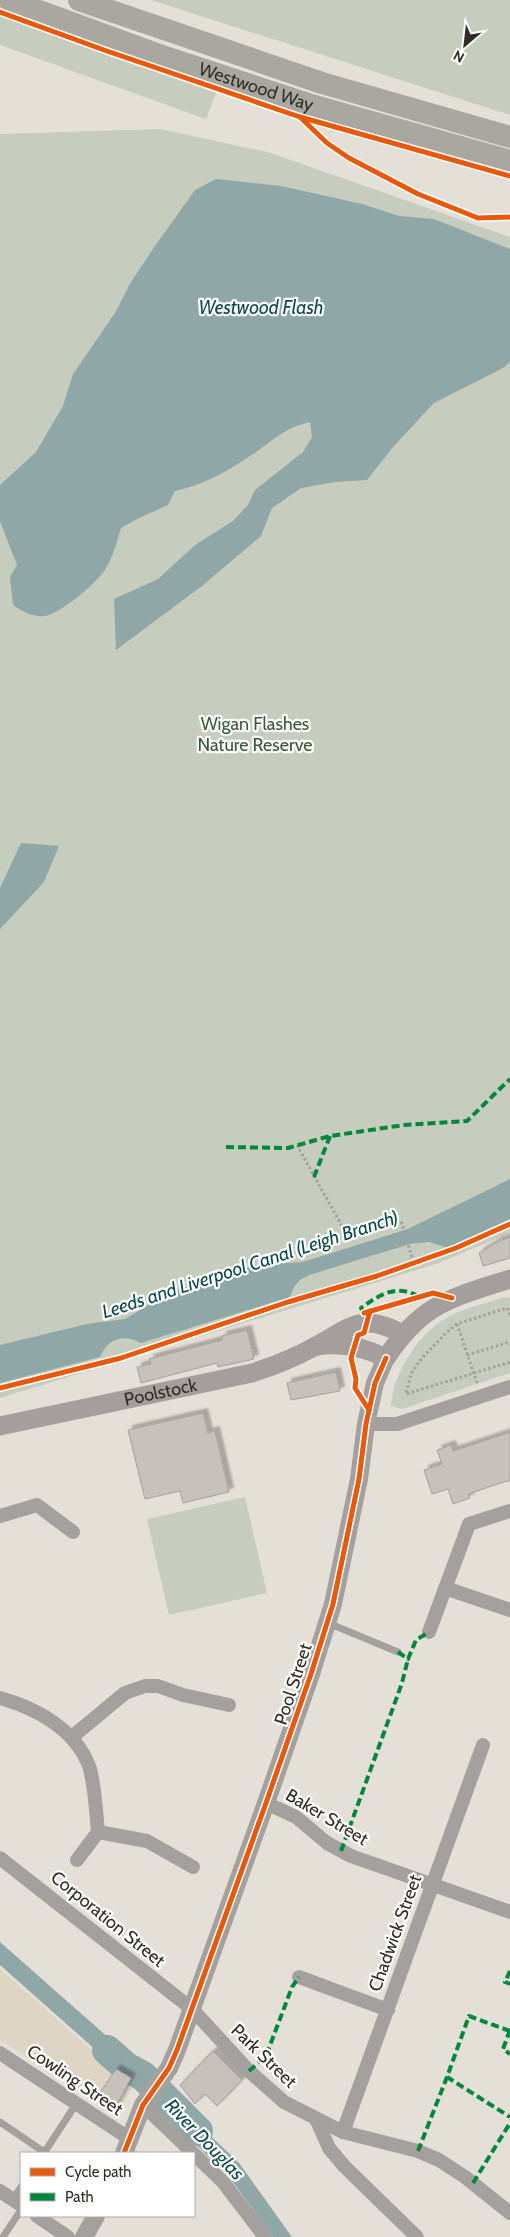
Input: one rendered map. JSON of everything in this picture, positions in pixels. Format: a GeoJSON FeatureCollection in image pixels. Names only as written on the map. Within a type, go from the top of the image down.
{"type":"FeatureCollection","features":[{"type":"Feature","properties":{"kind":"highway","name":"Westwood Way"},"geometry":{"type":"LineString","coordinates":[[8,0],[164,57],[290,98],[414,136],[503,159]]}},
{"type":"Feature","properties":{"kind":"highway","name":"Westwood Way"},"geometry":{"type":"LineString","coordinates":[[79,0],[322,83],[504,135]]}},
{"type":"Feature","properties":{"kind":"main road"},"geometry":{"type":"LineString","coordinates":[[386,1358],[403,1334],[419,1317],[440,1303],[510,1279]]}},
{"type":"Feature","properties":{"kind":"main road","name":"Poolstock"},"geometry":{"type":"LineString","coordinates":[[0,1426],[252,1373],[291,1359],[354,1324],[379,1324],[403,1334]]}},
{"type":"Feature","properties":{"kind":"main road","name":"Poolstock"},"geometry":{"type":"LineString","coordinates":[[316,1346],[343,1344],[386,1358]]}},
{"type":"Feature","properties":{"kind":"street","name":"Pool Street"},"geometry":{"type":"LineString","coordinates":[[127,2146],[150,2093],[169,2068],[192,2009],[266,1803],[327,1623],[359,1479],[366,1424],[375,1383],[386,1358]]}},
{"type":"Feature","properties":{"kind":"street"},"geometry":{"type":"LineString","coordinates":[[366,1424],[398,1424],[510,1387]]}},
{"type":"Feature","properties":{"kind":"street"},"geometry":{"type":"LineString","coordinates":[[0,1516],[36,1505],[73,1532]]}},
{"type":"Feature","properties":{"kind":"street"},"geometry":{"type":"LineString","coordinates":[[430,1632],[469,1524],[510,1511]]}},
{"type":"Feature","properties":{"kind":"street"},"geometry":{"type":"LineString","coordinates":[[445,1588],[510,1610]]}},
{"type":"Feature","properties":{"kind":"street"},"geometry":{"type":"LineString","coordinates":[[72,1737],[125,1692],[145,1686],[158,1686],[229,1705]]}},
{"type":"Feature","properties":{"kind":"street"},"geometry":{"type":"LineString","coordinates":[[0,1698],[52,1721],[72,1737],[89,1767],[98,1832],[76,1860]]}},
{"type":"Feature","properties":{"kind":"street","name":"Chadwick Street"},"geometry":{"type":"LineString","coordinates":[[342,2132],[388,2010],[482,1745]]}},
{"type":"Feature","properties":{"kind":"street","name":"Baker Street"},"geometry":{"type":"LineString","coordinates":[[266,1803],[296,1817],[327,1843],[351,1856],[510,1912]]}},
{"type":"Feature","properties":{"kind":"street"},"geometry":{"type":"LineString","coordinates":[[98,1832],[148,1841],[193,1867]]}},
{"type":"Feature","properties":{"kind":"street","name":"Corporation Street"},"geometry":{"type":"LineString","coordinates":[[0,1858],[192,2009]]}},
{"type":"Feature","properties":{"kind":"street"},"geometry":{"type":"LineString","coordinates":[[299,1977],[388,2010]]}},
{"type":"Feature","properties":{"kind":"street","name":"Park Street"},"geometry":{"type":"LineString","coordinates":[[192,2009],[266,2087],[284,2102],[317,2121],[342,2132]]}},
{"type":"Feature","properties":{"kind":"street","name":"Cowling Street"},"geometry":{"type":"LineString","coordinates":[[0,2052],[76,2104],[127,2146]]}},
{"type":"Feature","properties":{"kind":"street"},"geometry":{"type":"LineString","coordinates":[[150,2093],[193,2152]]}},
{"type":"Feature","properties":{"kind":"street"},"geometry":{"type":"LineString","coordinates":[[317,2121],[329,2148],[339,2160],[417,2237]]}},
{"type":"Feature","properties":{"kind":"street"},"geometry":{"type":"LineString","coordinates":[[342,2132],[418,2150],[439,2160],[469,2180],[510,2213]]}},
{"type":"Feature","properties":{"kind":"street"},"geometry":{"type":"LineString","coordinates":[[195,2154],[223,2182],[265,2237]]}},
{"type":"Feature","properties":{"kind":"street"},"geometry":{"type":"LineString","coordinates":[[0,2191],[18,2205]]}},
{"type":"Feature","properties":{"kind":"street"},"geometry":{"type":"LineString","coordinates":[[38,2217],[68,2237]]}},
{"type":"Feature","properties":{"kind":"street"},"geometry":{"type":"LineString","coordinates":[[84,2237],[95,2217]]}},
{"type":"Feature","properties":{"kind":"lane"},"geometry":{"type":"LineString","coordinates":[[327,1623],[398,1652]]}},
{"type":"Feature","properties":{"kind":"lane"},"geometry":{"type":"LineString","coordinates":[[45,2152],[76,2104]]}},
{"type":"Feature","properties":{"kind":"lane"},"geometry":{"type":"LineString","coordinates":[[0,2122],[43,2152]]}},
{"type":"Feature","properties":{"kind":"lane"},"geometry":{"type":"LineString","coordinates":[[3,2237],[18,2205],[20,2192]]}},
{"type":"Feature","properties":{"kind":"path"},"geometry":{"type":"LineString","coordinates":[[297,1145],[333,1213],[347,1232],[394,1222],[402,1223],[414,1264]]}},
{"type":"Feature","properties":{"kind":"path"},"geometry":{"type":"LineString","coordinates":[[404,1267],[422,1261]]}},
{"type":"Feature","properties":{"kind":"path"},"geometry":{"type":"LineString","coordinates":[[510,1315],[508,1308],[457,1324],[422,1358],[411,1374],[406,1394],[510,1362]]}},
{"type":"Feature","properties":{"kind":"path"},"geometry":{"type":"LineString","coordinates":[[457,1324],[481,1396]]}},
{"type":"Feature","properties":{"kind":"path"},"geometry":{"type":"LineString","coordinates":[[467,1355],[510,1342]]}},
{"type":"Feature","properties":{"kind":"shaded area"},"geometry":{"type":"Polygon","coordinates":[[[0,1969],[134,2087],[116,2113],[0,2040],[0,1969]]]}},
{"type":"Feature","properties":{"kind":"green space"},"geometry":{"type":"Polygon","coordinates":[[[151,0],[510,0],[510,115],[151,0]]]}},
{"type":"Feature","properties":{"kind":"green space"},"geometry":{"type":"Polygon","coordinates":[[[0,7],[218,88],[206,119],[0,45],[0,7]]]}},
{"type":"Feature","properties":{"kind":"green space","name":"Wigan Flashes Nature Reserve"},"geometry":{"type":"Polygon","coordinates":[[[161,129],[271,153],[510,237],[510,1233],[436,1264],[0,1398],[0,134],[161,129]]]}},
{"type":"Feature","properties":{"kind":"green space"},"geometry":{"type":"Polygon","coordinates":[[[504,1297],[510,1298],[510,1373],[402,1409],[391,1406],[393,1393],[403,1366],[410,1353],[429,1331],[458,1312],[504,1297]]]}},
{"type":"Feature","properties":{"kind":"green space"},"geometry":{"type":"Polygon","coordinates":[[[245,1497],[267,1593],[169,1615],[147,1519],[245,1497]]]}},
{"type":"Feature","properties":{"kind":"water","name":"Westwood Flash"},"geometry":{"type":"Polygon","coordinates":[[[216,179],[281,186],[362,204],[399,216],[434,219],[510,249],[510,362],[503,368],[434,403],[393,447],[367,480],[335,482],[301,488],[272,508],[261,536],[202,586],[116,650],[114,599],[158,579],[195,545],[233,521],[248,505],[255,490],[303,452],[312,437],[310,422],[288,430],[217,476],[197,485],[175,491],[168,505],[121,528],[111,559],[101,575],[67,605],[45,616],[28,614],[13,605],[10,577],[17,565],[0,521],[0,485],[36,452],[63,406],[73,374],[115,313],[131,282],[155,246],[195,190],[216,179]]]}},
{"type":"Feature","properties":{"kind":"water"},"geometry":{"type":"Polygon","coordinates":[[[21,843],[59,846],[44,882],[0,929],[0,888],[21,843]]]}},
{"type":"Feature","properties":{"kind":"water","name":"Leeds and Liverpool Canal (Leigh Branch)"},"geometry":{"type":"Polygon","coordinates":[[[510,1179],[510,1219],[448,1248],[429,1242],[410,1244],[309,1275],[297,1283],[290,1297],[141,1343],[128,1338],[122,1338],[107,1346],[100,1357],[0,1383],[0,1345],[87,1324],[125,1319],[170,1292],[258,1265],[303,1262],[408,1229],[510,1179]]]}},
{"type":"Feature","properties":{"kind":"water"},"geometry":{"type":"Polygon","coordinates":[[[0,1942],[144,2069],[137,2080],[115,2067],[0,1965],[0,1942]]]}},
{"type":"Feature","properties":{"kind":"water"},"geometry":{"type":"Polygon","coordinates":[[[172,2099],[239,2163],[292,2237],[273,2237],[229,2177],[168,2117],[163,2110],[172,2099]]]}},
{"type":"Feature","properties":{"kind":"building"},"geometry":{"type":"Polygon","coordinates":[[[510,1237],[510,1258],[483,1266],[479,1253],[497,1242],[510,1237]]]}},
{"type":"Feature","properties":{"kind":"building"},"geometry":{"type":"Polygon","coordinates":[[[247,1330],[254,1359],[218,1367],[217,1363],[141,1383],[137,1367],[151,1364],[149,1359],[222,1340],[222,1336],[247,1330]]]}},
{"type":"Feature","properties":{"kind":"building"},"geometry":{"type":"Polygon","coordinates":[[[336,1372],[340,1391],[291,1400],[287,1383],[336,1372]]]}},
{"type":"Feature","properties":{"kind":"building"},"geometry":{"type":"Polygon","coordinates":[[[203,1413],[208,1433],[215,1431],[229,1492],[183,1503],[180,1491],[145,1499],[128,1430],[203,1413]]]}},
{"type":"Feature","properties":{"kind":"building"},"geometry":{"type":"Polygon","coordinates":[[[510,1432],[510,1480],[468,1494],[470,1498],[453,1504],[448,1489],[432,1494],[424,1470],[442,1464],[437,1450],[451,1445],[453,1451],[510,1432]]]}},
{"type":"Feature","properties":{"kind":"building"},"geometry":{"type":"Polygon","coordinates":[[[213,2051],[242,2080],[217,2106],[205,2094],[195,2104],[180,2085],[213,2051]]]}},
{"type":"Feature","properties":{"kind":"building"},"geometry":{"type":"Polygon","coordinates":[[[116,2069],[131,2078],[114,2110],[96,2099],[116,2069]]]}},
{"type":"Feature","properties":{"kind":"waterway","name":"River Douglas"},"geometry":{"type":"LineString","coordinates":[[107,2050],[126,2067],[143,2076],[198,2131]]}},
{"type":"Feature","properties":{"kind":"marked path"},"geometry":{"type":"LineString","coordinates":[[226,1147],[288,1148],[330,1136],[404,1125],[467,1121],[510,1079]]}},
{"type":"Feature","properties":{"kind":"marked path"},"geometry":{"type":"LineString","coordinates":[[314,1177],[330,1136]]}},
{"type":"Feature","properties":{"kind":"marked path"},"geometry":{"type":"LineString","coordinates":[[363,1313],[361,1308],[388,1292],[403,1291],[419,1297]]}},
{"type":"Feature","properties":{"kind":"marked path"},"geometry":{"type":"LineString","coordinates":[[398,1652],[408,1659],[416,1640],[429,1632]]}},
{"type":"Feature","properties":{"kind":"marked path"},"geometry":{"type":"LineString","coordinates":[[341,1851],[402,1683],[408,1659]]}},
{"type":"Feature","properties":{"kind":"marked path"},"geometry":{"type":"LineString","coordinates":[[510,1971],[505,1982],[510,1984]]}},
{"type":"Feature","properties":{"kind":"marked path"},"geometry":{"type":"LineString","coordinates":[[249,2071],[266,2056],[292,1987],[299,1977]]}},
{"type":"Feature","properties":{"kind":"marked path"},"geometry":{"type":"LineString","coordinates":[[510,2031],[469,2016],[447,2077],[510,2117]]}},
{"type":"Feature","properties":{"kind":"marked path"},"geometry":{"type":"LineString","coordinates":[[510,2030],[503,2049],[510,2054]]}},
{"type":"Feature","properties":{"kind":"marked path"},"geometry":{"type":"LineString","coordinates":[[418,2151],[447,2077]]}},
{"type":"Feature","properties":{"kind":"marked path"},"geometry":{"type":"LineString","coordinates":[[473,2183],[510,2123]]}},
{"type":"Feature","properties":{"kind":"cycle path"},"geometry":{"type":"LineString","coordinates":[[0,12],[104,50],[300,117],[510,176]]}},
{"type":"Feature","properties":{"kind":"cycle path"},"geometry":{"type":"LineString","coordinates":[[300,117],[327,143],[349,158],[418,194],[478,218],[510,217]]}},
{"type":"Feature","properties":{"kind":"cycle path"},"geometry":{"type":"LineString","coordinates":[[0,1388],[121,1358],[288,1302],[377,1276],[456,1248],[510,1224]]}},
{"type":"Feature","properties":{"kind":"cycle path"},"geometry":{"type":"LineString","coordinates":[[364,1313],[433,1293],[452,1298]]}},
{"type":"Feature","properties":{"kind":"cycle path"},"geometry":{"type":"LineString","coordinates":[[369,1410],[355,1388],[356,1379],[351,1358],[358,1335],[364,1333],[370,1311]]}},
{"type":"Feature","properties":{"kind":"cycle path"},"geometry":{"type":"LineString","coordinates":[[124,2152],[143,2105],[169,2068],[177,2050],[311,1674],[333,1604],[359,1479],[366,1424],[375,1383],[386,1358]]}}]}
